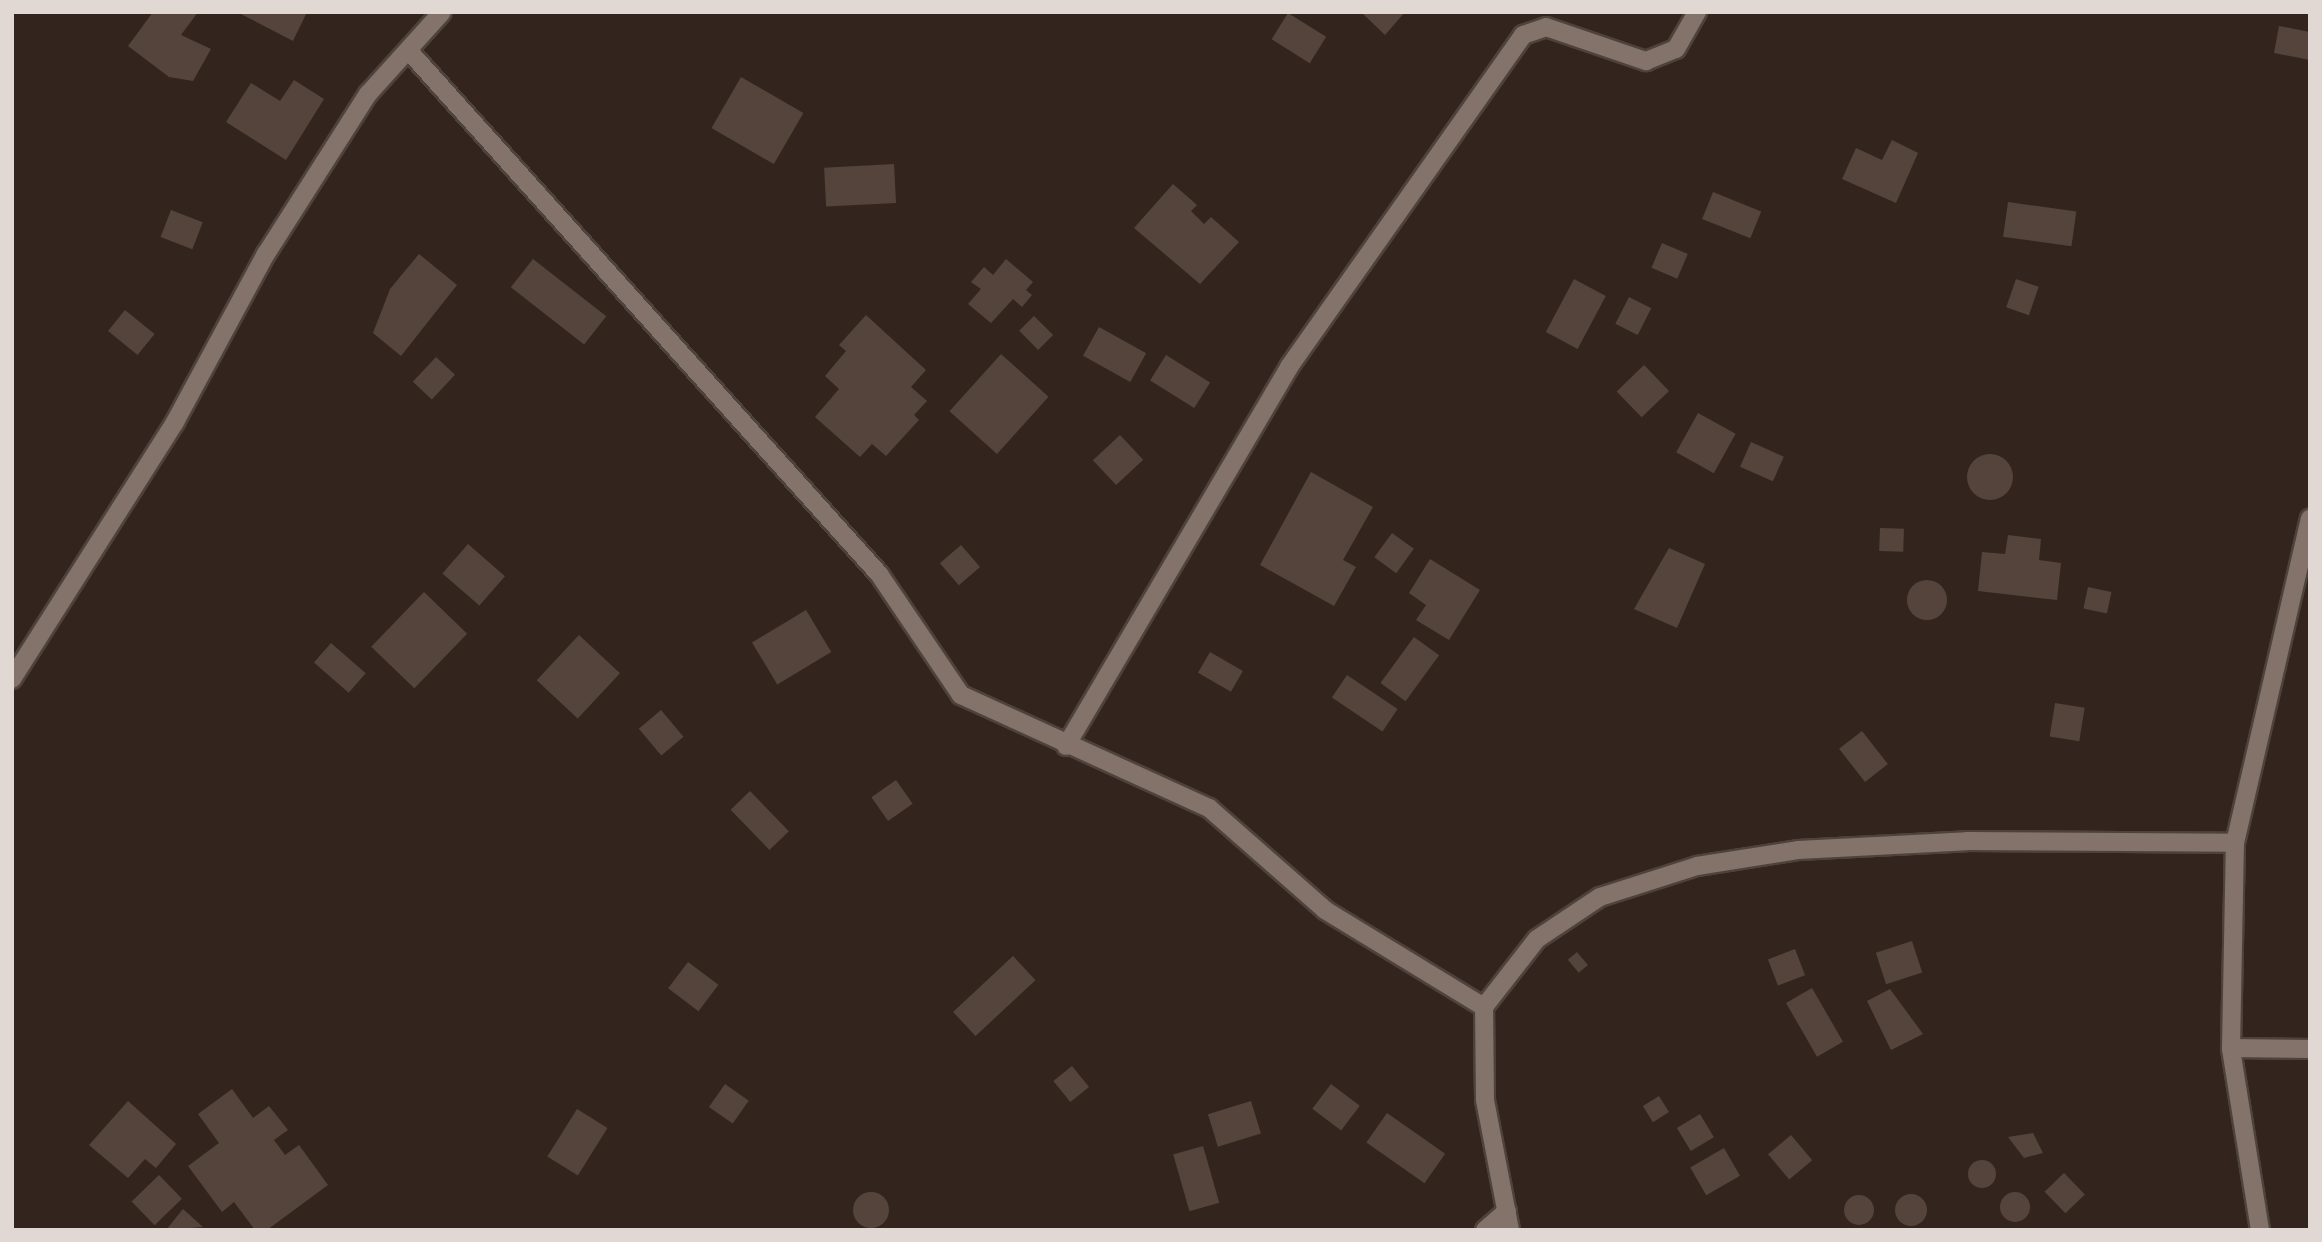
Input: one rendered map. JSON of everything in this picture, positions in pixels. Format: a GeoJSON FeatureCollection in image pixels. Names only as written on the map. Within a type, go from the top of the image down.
{"type":"FeatureCollection","features":[{"type":"Feature","properties":{"kind":"street"},"geometry":{"type":"LineString","coordinates":[[12,679],[175,422],[266,254],[368,94],[442,12]]}},
{"type":"Feature","properties":{"kind":"street"},"geometry":{"type":"LineString","coordinates":[[1066,746],[1289,367],[1530,20],[1646,61],[1676,49],[1697,12]]}},
{"type":"Feature","properties":{"kind":"street"},"geometry":{"type":"LineString","coordinates":[[408,50],[879,574],[961,695],[1066,746],[1209,808],[1325,910],[1484,1007]]}},
{"type":"Feature","properties":{"kind":"street"},"geometry":{"type":"LineString","coordinates":[[2259,1230],[2231,1048],[2235,843],[2310,519]]}},
{"type":"Feature","properties":{"kind":"street"},"geometry":{"type":"LineString","coordinates":[[1510,1230],[1485,1100],[1484,1007],[1537,939],[1600,897],[1697,866],[1798,850],[1967,841],[2235,843]]}},
{"type":"Feature","properties":{"kind":"street"},"geometry":{"type":"LineString","coordinates":[[2231,1048],[2310,1049]]}},
{"type":"Feature","properties":{"kind":"street"},"geometry":{"type":"LineString","coordinates":[[1485,1230],[1507,1211]]}},
{"type":"Feature","properties":{"kind":"building"},"geometry":{"type":"Polygon","coordinates":[[[153,12],[198,12],[181,35],[211,49],[193,81],[169,77],[128,46],[153,12]]]}},
{"type":"Feature","properties":{"kind":"building"},"geometry":{"type":"Polygon","coordinates":[[[237,12],[307,12],[293,41],[237,12]]]}},
{"type":"Feature","properties":{"kind":"building"},"geometry":{"type":"Polygon","coordinates":[[[1361,12],[1405,12],[1385,35],[1361,12]]]}},
{"type":"Feature","properties":{"kind":"building"},"geometry":{"type":"Polygon","coordinates":[[[1288,13],[1326,37],[1310,63],[1272,39],[1288,13]]]}},
{"type":"Feature","properties":{"kind":"building"},"geometry":{"type":"Polygon","coordinates":[[[2279,26],[2310,32],[2310,60],[2274,53],[2279,26]]]}},
{"type":"Feature","properties":{"kind":"building"},"geometry":{"type":"Polygon","coordinates":[[[741,77],[803,113],[774,164],[712,128],[741,77]]]}},
{"type":"Feature","properties":{"kind":"building"},"geometry":{"type":"Polygon","coordinates":[[[294,80],[324,99],[286,160],[226,122],[251,83],[280,101],[294,80]]]}},
{"type":"Feature","properties":{"kind":"building"},"geometry":{"type":"Polygon","coordinates":[[[1892,140],[1918,153],[1896,203],[1842,179],[1856,148],[1882,160],[1892,140]]]}},
{"type":"Feature","properties":{"kind":"building"},"geometry":{"type":"Polygon","coordinates":[[[894,164],[896,203],[826,207],[824,168],[894,164]]]}},
{"type":"Feature","properties":{"kind":"building"},"geometry":{"type":"Polygon","coordinates":[[[1173,184],[1197,205],[1191,211],[1204,224],[1211,217],[1239,242],[1200,284],[1134,228],[1173,184]]]}},
{"type":"Feature","properties":{"kind":"building"},"geometry":{"type":"Polygon","coordinates":[[[1713,192],[1761,211],[1750,238],[1702,219],[1713,192]]]}},
{"type":"Feature","properties":{"kind":"building"},"geometry":{"type":"Polygon","coordinates":[[[2008,202],[2076,212],[2071,246],[2003,237],[2008,202]]]}},
{"type":"Feature","properties":{"kind":"building"},"geometry":{"type":"Polygon","coordinates":[[[171,210],[203,222],[192,249],[161,237],[171,210]]]}},
{"type":"Feature","properties":{"kind":"building"},"geometry":{"type":"Polygon","coordinates":[[[1662,243],[1688,254],[1677,279],[1651,268],[1662,243]]]}},
{"type":"Feature","properties":{"kind":"building"},"geometry":{"type":"Polygon","coordinates":[[[419,254],[457,285],[401,356],[373,333],[390,289],[419,254]]]}},
{"type":"Feature","properties":{"kind":"building"},"geometry":{"type":"Polygon","coordinates":[[[533,259],[606,316],[584,345],[511,287],[533,259]]]}},
{"type":"Feature","properties":{"kind":"building"},"geometry":{"type":"Polygon","coordinates":[[[1006,259],[1033,282],[1026,290],[1032,295],[1022,307],[1013,299],[991,323],[968,304],[981,289],[971,282],[984,267],[993,275],[1006,259]]]}},
{"type":"Feature","properties":{"kind":"building"},"geometry":{"type":"Polygon","coordinates":[[[1574,279],[1606,296],[1578,349],[1546,332],[1574,279]]]}},
{"type":"Feature","properties":{"kind":"building"},"geometry":{"type":"Polygon","coordinates":[[[2016,279],[2039,287],[2029,315],[2006,307],[2016,279]]]}},
{"type":"Feature","properties":{"kind":"building"},"geometry":{"type":"Polygon","coordinates":[[[1629,297],[1651,308],[1638,335],[1615,324],[1629,297]]]}},
{"type":"Feature","properties":{"kind":"building"},"geometry":{"type":"Polygon","coordinates":[[[125,310],[155,334],[138,355],[108,331],[125,310]]]}},
{"type":"Feature","properties":{"kind":"building"},"geometry":{"type":"Polygon","coordinates":[[[866,315],[926,370],[911,387],[927,401],[914,415],[919,420],[886,456],[872,444],[860,457],[815,417],[839,389],[825,376],[846,351],[839,345],[866,315]]]}},
{"type":"Feature","properties":{"kind":"building"},"geometry":{"type":"Polygon","coordinates":[[[1034,316],[1053,335],[1038,350],[1019,331],[1034,316]]]}},
{"type":"Feature","properties":{"kind":"building"},"geometry":{"type":"Polygon","coordinates":[[[1099,327],[1146,353],[1130,382],[1083,356],[1099,327]]]}},
{"type":"Feature","properties":{"kind":"building"},"geometry":{"type":"Polygon","coordinates":[[[1001,354],[1049,397],[997,454],[949,411],[1001,354]]]}},
{"type":"Feature","properties":{"kind":"building"},"geometry":{"type":"Polygon","coordinates":[[[1166,355],[1210,383],[1194,408],[1150,380],[1166,355]]]}},
{"type":"Feature","properties":{"kind":"building"},"geometry":{"type":"Polygon","coordinates":[[[436,357],[455,375],[432,400],[413,382],[436,357]]]}},
{"type":"Feature","properties":{"kind":"building"},"geometry":{"type":"Polygon","coordinates":[[[1644,365],[1669,391],[1642,417],[1617,391],[1644,365]]]}},
{"type":"Feature","properties":{"kind":"building"},"geometry":{"type":"Polygon","coordinates":[[[1698,413],[1736,434],[1714,473],[1676,452],[1698,413]]]}},
{"type":"Feature","properties":{"kind":"building"},"geometry":{"type":"Polygon","coordinates":[[[1120,435],[1143,460],[1116,485],[1093,460],[1120,435]]]}},
{"type":"Feature","properties":{"kind":"building"},"geometry":{"type":"Polygon","coordinates":[[[1751,442],[1784,457],[1773,481],[1740,467],[1751,442]]]}},
{"type":"Feature","properties":{"kind":"building"},"geometry":{"type":"Polygon","coordinates":[[[1990,454],[2006,461],[2013,477],[2006,493],[1990,500],[1974,493],[1967,477],[1974,461],[1990,454]]]}},
{"type":"Feature","properties":{"kind":"building"},"geometry":{"type":"Polygon","coordinates":[[[1311,472],[1373,507],[1343,560],[1356,567],[1334,606],[1260,565],[1311,472]]]}},
{"type":"Feature","properties":{"kind":"building"},"geometry":{"type":"Polygon","coordinates":[[[1880,528],[1904,529],[1903,552],[1879,551],[1880,528]]]}},
{"type":"Feature","properties":{"kind":"building"},"geometry":{"type":"Polygon","coordinates":[[[1392,533],[1414,549],[1396,573],[1374,557],[1392,533]]]}},
{"type":"Feature","properties":{"kind":"building"},"geometry":{"type":"Polygon","coordinates":[[[2008,535],[2041,539],[2039,560],[2061,563],[2057,600],[1978,591],[1982,552],[2005,554],[2008,535]]]}},
{"type":"Feature","properties":{"kind":"building"},"geometry":{"type":"Polygon","coordinates":[[[468,544],[505,576],[479,606],[442,573],[468,544]]]}},
{"type":"Feature","properties":{"kind":"building"},"geometry":{"type":"Polygon","coordinates":[[[961,545],[980,567],[959,585],[940,563],[961,545]]]}},
{"type":"Feature","properties":{"kind":"building"},"geometry":{"type":"Polygon","coordinates":[[[1669,548],[1705,564],[1677,628],[1634,609],[1669,548]]]}},
{"type":"Feature","properties":{"kind":"building"},"geometry":{"type":"Polygon","coordinates":[[[1430,559],[1480,590],[1449,640],[1416,620],[1426,605],[1409,593],[1430,559]]]}},
{"type":"Feature","properties":{"kind":"building"},"geometry":{"type":"Polygon","coordinates":[[[1927,580],[1941,586],[1947,600],[1941,614],[1927,620],[1913,614],[1907,600],[1913,586],[1927,580]]]}},
{"type":"Feature","properties":{"kind":"building"},"geometry":{"type":"Polygon","coordinates":[[[2088,587],[2111,592],[2107,614],[2083,609],[2088,587]]]}},
{"type":"Feature","properties":{"kind":"building"},"geometry":{"type":"Polygon","coordinates":[[[424,592],[467,634],[414,688],[371,647],[424,592]]]}},
{"type":"Feature","properties":{"kind":"building"},"geometry":{"type":"Polygon","coordinates":[[[806,610],[831,652],[777,684],[752,642],[806,610]]]}},
{"type":"Feature","properties":{"kind":"building"},"geometry":{"type":"Polygon","coordinates":[[[579,635],[620,673],[578,719],[537,680],[579,635]]]}},
{"type":"Feature","properties":{"kind":"building"},"geometry":{"type":"Polygon","coordinates":[[[1414,637],[1439,655],[1406,701],[1380,683],[1414,637]]]}},
{"type":"Feature","properties":{"kind":"building"},"geometry":{"type":"Polygon","coordinates":[[[331,643],[366,673],[349,693],[314,663],[331,643]]]}},
{"type":"Feature","properties":{"kind":"building"},"geometry":{"type":"Polygon","coordinates":[[[1210,652],[1243,671],[1231,692],[1198,673],[1210,652]]]}},
{"type":"Feature","properties":{"kind":"building"},"geometry":{"type":"Polygon","coordinates":[[[1347,675],[1398,709],[1382,731],[1332,697],[1347,675]]]}},
{"type":"Feature","properties":{"kind":"building"},"geometry":{"type":"Polygon","coordinates":[[[2055,703],[2085,708],[2079,741],[2050,737],[2055,703]]]}},
{"type":"Feature","properties":{"kind":"building"},"geometry":{"type":"Polygon","coordinates":[[[661,710],[683,737],[661,755],[639,729],[661,710]]]}},
{"type":"Feature","properties":{"kind":"building"},"geometry":{"type":"Polygon","coordinates":[[[1862,731],[1888,764],[1865,782],[1839,749],[1862,731]]]}},
{"type":"Feature","properties":{"kind":"building"},"geometry":{"type":"Polygon","coordinates":[[[896,780],[913,804],[888,821],[871,797],[896,780]]]}},
{"type":"Feature","properties":{"kind":"building"},"geometry":{"type":"Polygon","coordinates":[[[750,791],[789,831],[769,850],[731,810],[750,791]]]}},
{"type":"Feature","properties":{"kind":"building"},"geometry":{"type":"Polygon","coordinates":[[[1912,941],[1922,972],[1886,984],[1876,953],[1912,941]]]}},
{"type":"Feature","properties":{"kind":"building"},"geometry":{"type":"Polygon","coordinates":[[[1795,949],[1805,975],[1778,986],[1768,959],[1795,949]]]}},
{"type":"Feature","properties":{"kind":"building"},"geometry":{"type":"Polygon","coordinates":[[[1577,952],[1588,965],[1579,973],[1568,960],[1577,952]]]}},
{"type":"Feature","properties":{"kind":"building"},"geometry":{"type":"Polygon","coordinates":[[[1013,956],[1036,980],[976,1036],[953,1012],[1013,956]]]}},
{"type":"Feature","properties":{"kind":"building"},"geometry":{"type":"Polygon","coordinates":[[[688,962],[718,985],[698,1011],[668,988],[688,962]]]}},
{"type":"Feature","properties":{"kind":"building"},"geometry":{"type":"Polygon","coordinates":[[[1812,988],[1843,1042],[1817,1057],[1786,1003],[1812,988]]]}},
{"type":"Feature","properties":{"kind":"building"},"geometry":{"type":"Polygon","coordinates":[[[1890,989],[1923,1034],[1891,1050],[1867,1001],[1890,989]]]}},
{"type":"Feature","properties":{"kind":"building"},"geometry":{"type":"Polygon","coordinates":[[[1072,1066],[1089,1087],[1070,1102],[1053,1081],[1072,1066]]]}},
{"type":"Feature","properties":{"kind":"building"},"geometry":{"type":"Polygon","coordinates":[[[725,1084],[749,1101],[733,1124],[709,1107],[725,1084]]]}},
{"type":"Feature","properties":{"kind":"building"},"geometry":{"type":"Polygon","coordinates":[[[1331,1084],[1360,1106],[1341,1130],[1312,1109],[1331,1084]]]}},
{"type":"Feature","properties":{"kind":"building"},"geometry":{"type":"Polygon","coordinates":[[[232,1089],[253,1118],[269,1106],[288,1130],[274,1140],[285,1155],[299,1145],[328,1185],[267,1230],[255,1230],[234,1202],[222,1212],[188,1166],[219,1143],[198,1114],[232,1089]]]}},
{"type":"Feature","properties":{"kind":"building"},"geometry":{"type":"Polygon","coordinates":[[[1659,1096],[1669,1112],[1653,1122],[1643,1106],[1659,1096]]]}},
{"type":"Feature","properties":{"kind":"building"},"geometry":{"type":"Polygon","coordinates":[[[128,1101],[176,1144],[156,1168],[145,1159],[128,1178],[89,1145],[128,1101]]]}},
{"type":"Feature","properties":{"kind":"building"},"geometry":{"type":"Polygon","coordinates":[[[1251,1101],[1261,1134],[1218,1147],[1208,1114],[1251,1101]]]}},
{"type":"Feature","properties":{"kind":"building"},"geometry":{"type":"Polygon","coordinates":[[[577,1109],[608,1128],[578,1176],[547,1156],[577,1109]]]}},
{"type":"Feature","properties":{"kind":"building"},"geometry":{"type":"Polygon","coordinates":[[[1387,1113],[1445,1154],[1425,1183],[1366,1142],[1387,1113]]]}},
{"type":"Feature","properties":{"kind":"building"},"geometry":{"type":"Polygon","coordinates":[[[1700,1114],[1714,1137],[1691,1151],[1677,1128],[1700,1114]]]}},
{"type":"Feature","properties":{"kind":"building"},"geometry":{"type":"Polygon","coordinates":[[[2033,1133],[2043,1153],[2024,1158],[2008,1137],[2033,1133]]]}},
{"type":"Feature","properties":{"kind":"building"},"geometry":{"type":"Polygon","coordinates":[[[1791,1135],[1812,1160],[1789,1180],[1768,1154],[1791,1135]]]}},
{"type":"Feature","properties":{"kind":"building"},"geometry":{"type":"Polygon","coordinates":[[[1203,1146],[1219,1203],[1189,1211],[1173,1155],[1203,1146]]]}},
{"type":"Feature","properties":{"kind":"building"},"geometry":{"type":"Polygon","coordinates":[[[1724,1148],[1740,1176],[1706,1195],[1690,1168],[1724,1148]]]}},
{"type":"Feature","properties":{"kind":"building"},"geometry":{"type":"Polygon","coordinates":[[[1982,1160],[1992,1164],[1996,1174],[1992,1184],[1982,1188],[1972,1184],[1968,1174],[1972,1164],[1982,1160]]]}},
{"type":"Feature","properties":{"kind":"building"},"geometry":{"type":"Polygon","coordinates":[[[2064,1173],[2085,1195],[2065,1213],[2045,1192],[2064,1173]]]}},
{"type":"Feature","properties":{"kind":"building"},"geometry":{"type":"Polygon","coordinates":[[[159,1175],[182,1199],[155,1225],[132,1201],[159,1175]]]}},
{"type":"Feature","properties":{"kind":"building"},"geometry":{"type":"Polygon","coordinates":[[[871,1192],[884,1197],[889,1210],[884,1223],[871,1228],[858,1223],[853,1210],[858,1197],[871,1192]]]}},
{"type":"Feature","properties":{"kind":"building"},"geometry":{"type":"Polygon","coordinates":[[[2015,1192],[2026,1196],[2030,1207],[2026,1218],[2015,1222],[2004,1218],[2000,1207],[2004,1196],[2015,1192]]]}},
{"type":"Feature","properties":{"kind":"building"},"geometry":{"type":"Polygon","coordinates":[[[1911,1194],[1922,1199],[1927,1210],[1922,1221],[1911,1226],[1900,1221],[1895,1210],[1900,1199],[1911,1194]]]}},
{"type":"Feature","properties":{"kind":"building"},"geometry":{"type":"Polygon","coordinates":[[[1859,1195],[1870,1199],[1874,1210],[1870,1221],[1859,1225],[1848,1221],[1844,1210],[1848,1199],[1859,1195]]]}},
{"type":"Feature","properties":{"kind":"building"},"geometry":{"type":"Polygon","coordinates":[[[183,1209],[203,1227],[166,1230],[183,1209]]]}}]}
